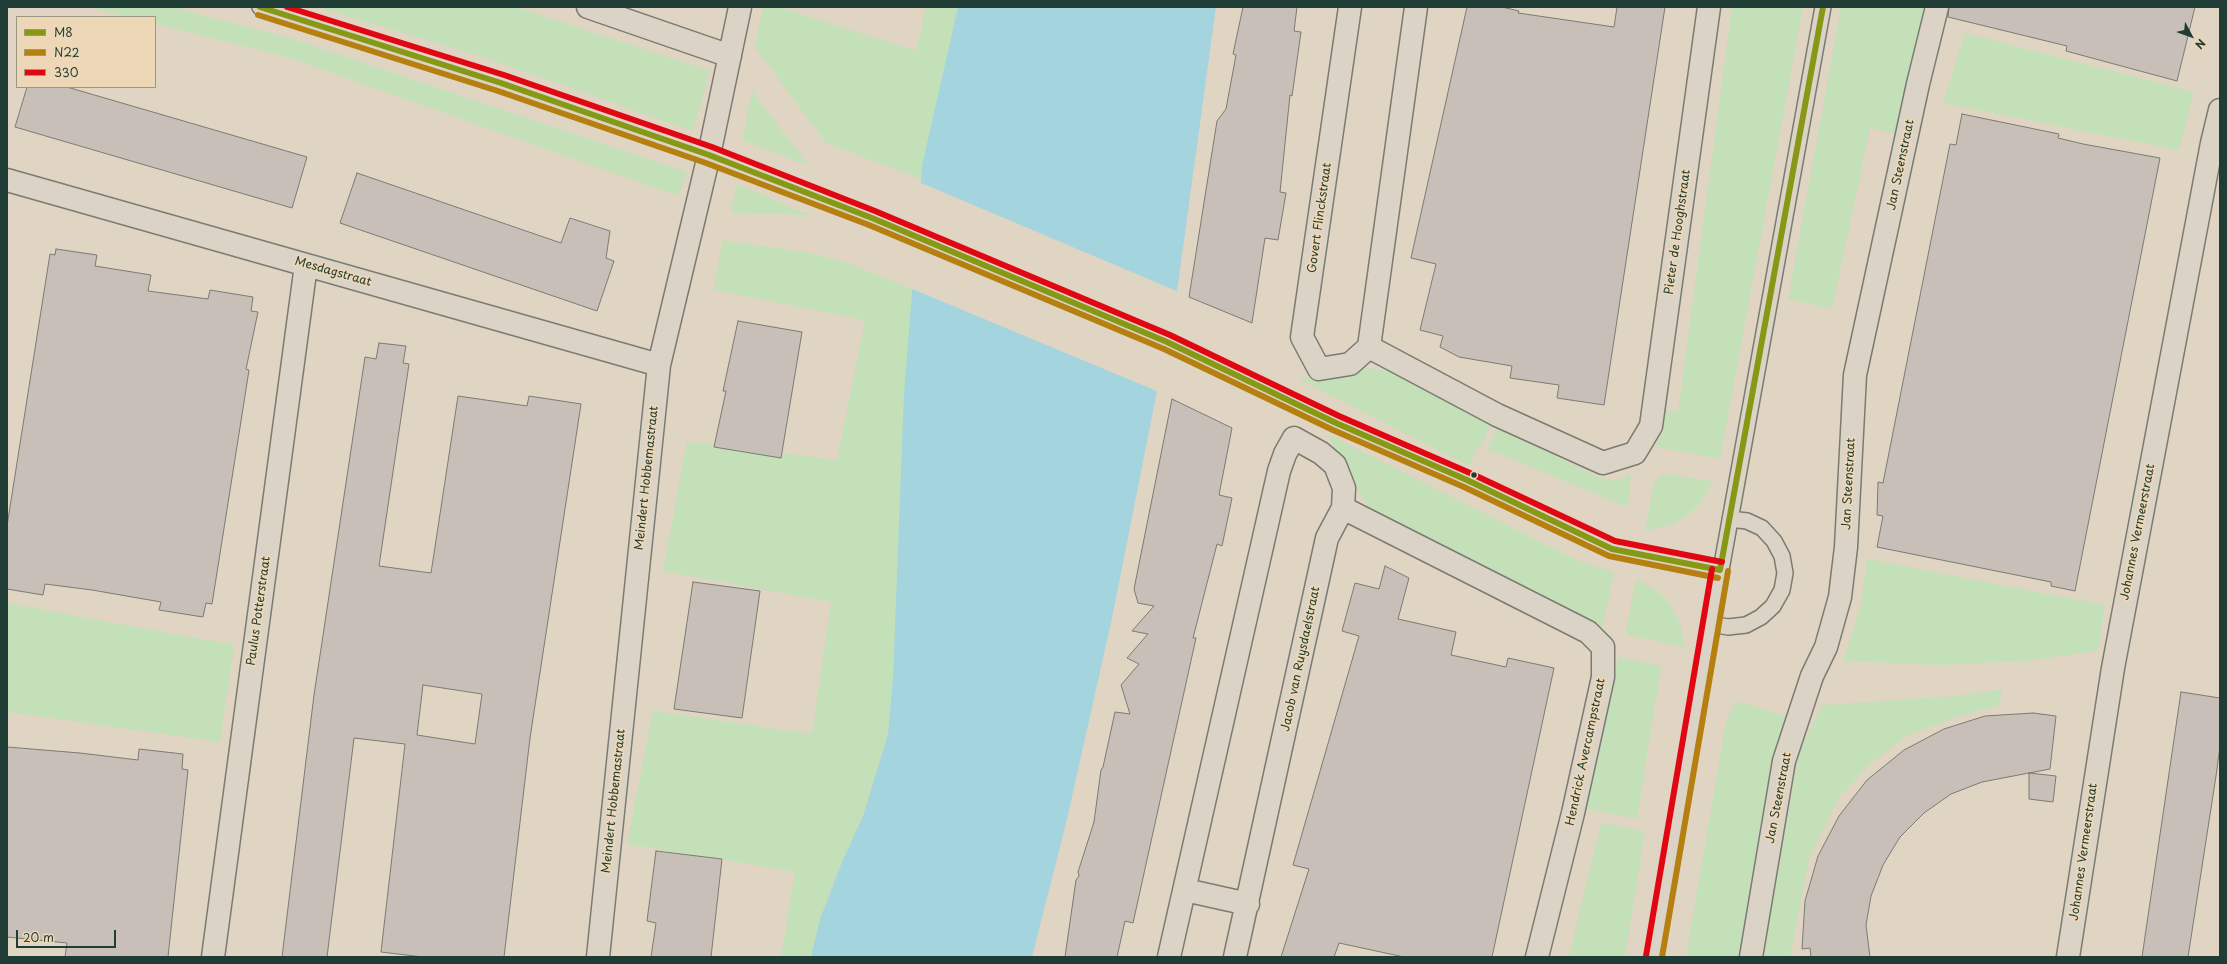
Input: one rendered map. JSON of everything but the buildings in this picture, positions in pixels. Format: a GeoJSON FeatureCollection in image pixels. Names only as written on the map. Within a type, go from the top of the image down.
{"type":"FeatureCollection","features":[{"type":"Feature","properties":{"kind":"street"},"geometry":{"type":"LineString","coordinates":[[588,7],[730,56]]}},
{"type":"Feature","properties":{"kind":"street","name":"Meindert Hobbemastraat"},"geometry":{"type":"LineString","coordinates":[[598,957],[659,365],[708,155],[740,7]]}},
{"type":"Feature","properties":{"kind":"street","name":"Govert Flinckstraat"},"geometry":{"type":"LineString","coordinates":[[1350,7],[1302,337],[1319,369],[1350,364],[1369,347]]}},
{"type":"Feature","properties":{"kind":"street"},"geometry":{"type":"LineString","coordinates":[[1369,347],[1416,7]]}},
{"type":"Feature","properties":{"kind":"street","name":"Pieter de Hooghstraat"},"geometry":{"type":"LineString","coordinates":[[1369,347],[1497,415],[1603,463],[1635,453],[1651,426],[1709,7]]}},
{"type":"Feature","properties":{"kind":"street","name":"Jan Steenstraat"},"geometry":{"type":"LineString","coordinates":[[1751,957],[1784,761],[1812,676],[1826,647],[1840,597],[1846,547],[1855,375],[1918,84],[1937,7]]}},
{"type":"Feature","properties":{"kind":"street","name":"Johannes Vermeerstraat"},"geometry":{"type":"LineString","coordinates":[[2068,957],[2113,668],[2212,143],[2220,110]]}},
{"type":"Feature","properties":{"kind":"street","name":"Mesdagstraat"},"geometry":{"type":"LineString","coordinates":[[7,180],[659,365]]}},
{"type":"Feature","properties":{"kind":"street","name":"Paulus Potterstraat"},"geometry":{"type":"LineString","coordinates":[[213,957],[306,265]]}},
{"type":"Feature","properties":{"kind":"street","name":"Jacob van Ruysdaelstraat"},"geometry":{"type":"LineString","coordinates":[[1185,890],[1279,471],[1285,454],[1294,438],[1321,453],[1335,465],[1344,488],[1343,508],[1327,538],[1248,904],[1235,957]]}},
{"type":"Feature","properties":{"kind":"street","name":"Hendrick Avercampstraat"},"geometry":{"type":"LineString","coordinates":[[1343,508],[1588,632],[1602,647],[1603,677],[1573,813],[1537,957]]}},
{"type":"Feature","properties":{"kind":"street"},"geometry":{"type":"LineString","coordinates":[[1169,957],[1185,890],[1248,904]]}},
{"type":"Feature","properties":{"kind":"lane"},"geometry":{"type":"LineString","coordinates":[[260,7],[500,83],[708,155],[872,218],[1167,342],[1336,423],[1467,480],[1612,549],[1720,570]]}},
{"type":"Feature","properties":{"kind":"lane"},"geometry":{"type":"LineString","coordinates":[[1654,957],[1720,570],[1823,7]]}},
{"type":"Feature","properties":{"kind":"lane"},"geometry":{"type":"LineString","coordinates":[[1711,624],[1728,627],[1746,625],[1761,617],[1774,606],[1782,590],[1785,573],[1782,556],[1774,541],[1762,528],[1747,521],[1730,518]]}},
{"type":"Feature","properties":{"kind":"green space"},"geometry":{"type":"Polygon","coordinates":[[[88,7],[173,7],[293,39],[687,172],[678,196],[290,58],[156,24],[156,16],[123,16],[88,7]]]}},
{"type":"Feature","properties":{"kind":"green space"},"geometry":{"type":"Polygon","coordinates":[[[317,7],[516,7],[710,71],[693,131],[483,57],[317,7]]]}},
{"type":"Feature","properties":{"kind":"green space"},"geometry":{"type":"Polygon","coordinates":[[[763,7],[779,7],[916,51],[926,7],[958,7],[921,179],[826,143],[755,47],[763,7]]]}},
{"type":"Feature","properties":{"kind":"green space"},"geometry":{"type":"Polygon","coordinates":[[[1732,7],[1803,7],[1720,459],[1655,447],[1660,436],[1665,410],[1678,412],[1732,7]]]}},
{"type":"Feature","properties":{"kind":"green space"},"geometry":{"type":"Polygon","coordinates":[[[1841,7],[1925,7],[1896,134],[1870,128],[1832,309],[1788,299],[1841,7]]]}},
{"type":"Feature","properties":{"kind":"green space"},"geometry":{"type":"Polygon","coordinates":[[[1965,33],[2194,92],[2179,150],[1943,103],[1965,33]]]}},
{"type":"Feature","properties":{"kind":"green space"},"geometry":{"type":"Polygon","coordinates":[[[752,91],[809,166],[742,140],[752,91]]]}},
{"type":"Feature","properties":{"kind":"green space"},"geometry":{"type":"Polygon","coordinates":[[[737,184],[810,215],[731,213],[737,184]]]}},
{"type":"Feature","properties":{"kind":"green space"},"geometry":{"type":"Polygon","coordinates":[[[722,240],[816,254],[848,263],[912,289],[893,679],[888,734],[863,816],[842,862],[820,919],[812,957],[781,957],[795,872],[627,844],[653,711],[812,734],[831,602],[663,571],[687,441],[837,460],[865,320],[714,290],[722,240]]]}},
{"type":"Feature","properties":{"kind":"green space"},"geometry":{"type":"Polygon","coordinates":[[[1363,368],[1388,370],[1491,424],[1481,447],[1478,446],[1469,466],[1297,378],[1331,375],[1363,368]]]}},
{"type":"Feature","properties":{"kind":"green space"},"geometry":{"type":"Polygon","coordinates":[[[1498,427],[1600,478],[1616,480],[1631,474],[1627,507],[1487,449],[1498,427]]]}},
{"type":"Feature","properties":{"kind":"green space"},"geometry":{"type":"Polygon","coordinates":[[[1327,434],[1579,561],[1614,572],[1602,629],[1592,621],[1369,508],[1327,434]]]}},
{"type":"Feature","properties":{"kind":"green space"},"geometry":{"type":"Polygon","coordinates":[[[1663,474],[1713,481],[1700,504],[1686,516],[1674,524],[1645,531],[1653,486],[1657,478],[1663,474]]]}},
{"type":"Feature","properties":{"kind":"green space"},"geometry":{"type":"Polygon","coordinates":[[[1867,559],[2105,605],[2098,651],[2025,661],[1939,665],[1843,661],[1860,609],[1867,559]]]}},
{"type":"Feature","properties":{"kind":"green space"},"geometry":{"type":"Polygon","coordinates":[[[1636,578],[1661,594],[1671,605],[1680,622],[1685,647],[1631,636],[1626,631],[1636,578]]]}},
{"type":"Feature","properties":{"kind":"green space"},"geometry":{"type":"Polygon","coordinates":[[[7,603],[234,645],[220,742],[7,712],[7,603]]]}},
{"type":"Feature","properties":{"kind":"green space"},"geometry":{"type":"Polygon","coordinates":[[[1618,657],[1661,666],[1637,819],[1587,809],[1618,657]]]}},
{"type":"Feature","properties":{"kind":"green space"},"geometry":{"type":"Polygon","coordinates":[[[2002,689],[1999,705],[1954,718],[1908,735],[1872,762],[1838,798],[1809,859],[1790,957],[1763,957],[1799,752],[1822,705],[1957,696],[2002,689]]]}},
{"type":"Feature","properties":{"kind":"green space"},"geometry":{"type":"Polygon","coordinates":[[[1736,701],[1786,716],[1740,957],[1686,957],[1726,721],[1736,701]]]}},
{"type":"Feature","properties":{"kind":"green space"},"geometry":{"type":"Polygon","coordinates":[[[1601,823],[1645,831],[1625,957],[1569,957],[1601,823]]]}},
{"type":"Feature","properties":{"kind":"water"},"geometry":{"type":"Polygon","coordinates":[[[958,7],[1216,7],[1177,291],[1158,311],[1151,356],[1157,391],[1112,618],[1067,819],[1032,957],[811,957],[820,919],[842,862],[863,816],[888,734],[893,679],[904,394],[922,166],[958,7]]]}},
{"type":"Feature","properties":{"kind":"pier"},"geometry":{"type":"Polygon","coordinates":[[[919,182],[1179,292],[1160,312],[1153,356],[1159,392],[910,288],[919,182]]]}},
{"type":"Feature","properties":{"kind":"transit line","name":"M8"},"geometry":{"type":"LineString","coordinates":[[260,7],[501,83],[709,155],[872,218],[1167,342],[1336,423],[1467,480],[1612,549],[1720,570]]}},
{"type":"Feature","properties":{"kind":"transit line","name":"330"},"geometry":{"type":"LineString","coordinates":[[287,7],[504,75],[712,147],[875,211],[1170,335],[1339,416],[1470,473],[1615,541],[1722,562]]}},
{"type":"Feature","properties":{"kind":"transit line","name":"M8"},"geometry":{"type":"LineString","coordinates":[[1720,570],[1823,7]]}},
{"type":"Feature","properties":{"kind":"transit line","name":"N22"},"geometry":{"type":"LineString","coordinates":[[258,15],[498,91],[706,163],[869,225],[1164,349],[1333,430],[1464,487],[1609,556],[1718,578]]}},
{"type":"Feature","properties":{"kind":"transit line","name":"330"},"geometry":{"type":"LineString","coordinates":[[1646,956],[1712,569]]}},
{"type":"Feature","properties":{"kind":"transit line","name":"N22"},"geometry":{"type":"LineString","coordinates":[[1662,957],[1728,571]]}}]}
